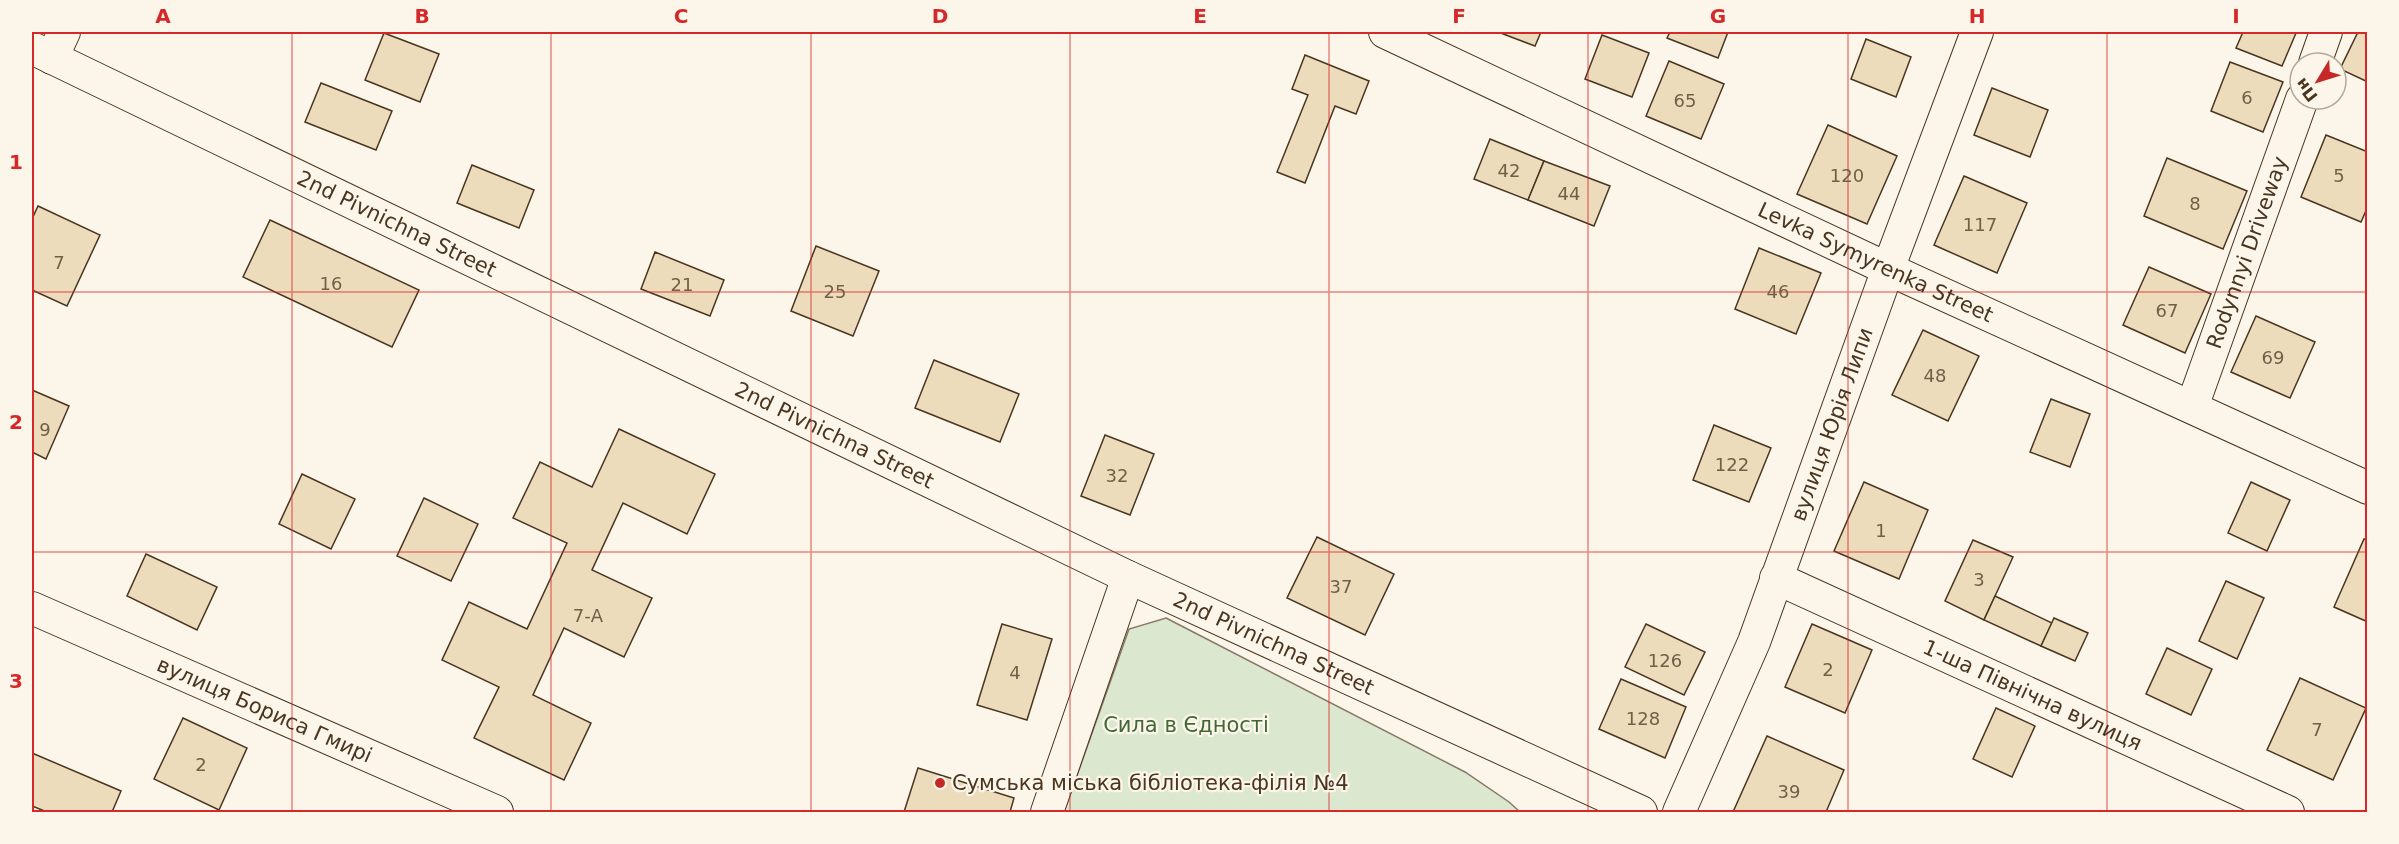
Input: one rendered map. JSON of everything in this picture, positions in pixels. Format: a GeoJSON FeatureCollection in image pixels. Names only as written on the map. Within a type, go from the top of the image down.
{"type":"FeatureCollection","features":[{"type":"Feature","properties":{"kind":"street","name":"Levka Symyrenka Street"},"geometry":{"type":"LineString","coordinates":[[1385,32],[1888,269],[2367,488]]}},
{"type":"Feature","properties":{"kind":"street","name":"вулиця Юрія Липи"},"geometry":{"type":"LineString","coordinates":[[1679,813],[1754,642],[1888,269],[1977,32]]}},
{"type":"Feature","properties":{"kind":"street"},"geometry":{"type":"LineString","coordinates":[[2319,51],[2326,32]]}},
{"type":"Feature","properties":{"kind":"street","name":"2nd Pivnichna Street"},"geometry":{"type":"LineString","coordinates":[[49,46],[1128,577],[1641,813]]}},
{"type":"Feature","properties":{"kind":"street","name":"Rodynnyi Driveway"},"geometry":{"type":"LineString","coordinates":[[2192,407],[2298,111]]}},
{"type":"Feature","properties":{"kind":"street"},"geometry":{"type":"LineString","coordinates":[[1047,813],[1128,577]]}},
{"type":"Feature","properties":{"kind":"street","name":"1-ша Північна вулиця"},"geometry":{"type":"LineString","coordinates":[[1776,578],[2288,813]]}},
{"type":"Feature","properties":{"kind":"street","name":"вулиця Бориса Гмирі"},"geometry":{"type":"LineString","coordinates":[[32,608],[497,813]]}},
{"type":"Feature","properties":{"kind":"green space","name":"Сила в Єдності"},"geometry":{"type":"Polygon","coordinates":[[[1166,618],[1465,772],[1520,812],[1064,812],[1129,629],[1166,618]]]}},
{"type":"Feature","properties":{"kind":"building"},"geometry":{"type":"Polygon","coordinates":[[[1498,32],[1541,32],[1535,46],[1498,32]]]}},
{"type":"Feature","properties":{"kind":"building"},"geometry":{"type":"Polygon","coordinates":[[[1670,32],[1728,32],[1718,58],[1667,38],[1670,32]]]}},
{"type":"Feature","properties":{"kind":"building"},"geometry":{"type":"Polygon","coordinates":[[[2243,32],[2296,33],[2282,66],[2236,48],[2243,32]]]}},
{"type":"Feature","properties":{"kind":"building"},"geometry":{"type":"Polygon","coordinates":[[[2358,32],[2368,32],[2368,82],[2348,73],[2348,53],[2358,32]]]}},
{"type":"Feature","properties":{"kind":"building"},"geometry":{"type":"Polygon","coordinates":[[[384,33],[439,54],[420,102],[365,80],[384,33]]]}},
{"type":"Feature","properties":{"kind":"building"},"geometry":{"type":"Polygon","coordinates":[[[1602,35],[1649,53],[1632,97],[1585,79],[1602,35]]]}},
{"type":"Feature","properties":{"kind":"building"},"geometry":{"type":"Polygon","coordinates":[[[1866,39],[1911,57],[1896,97],[1851,79],[1866,39]]]}},
{"type":"Feature","properties":{"kind":"building"},"geometry":{"type":"Polygon","coordinates":[[[1305,55],[1369,81],[1356,114],[1335,106],[1305,183],[1277,172],[1308,95],[1292,89],[1305,55]]]}},
{"type":"Feature","properties":{"kind":"building"},"geometry":{"type":"Polygon","coordinates":[[[1669,61],[1724,84],[1701,139],[1646,116],[1669,61]]]}},
{"type":"Feature","properties":{"kind":"building"},"geometry":{"type":"Polygon","coordinates":[[[2230,62],[2283,82],[2263,132],[2211,111],[2230,62]]]}},
{"type":"Feature","properties":{"kind":"building"},"geometry":{"type":"Polygon","coordinates":[[[321,83],[392,111],[376,150],[305,122],[321,83]]]}},
{"type":"Feature","properties":{"kind":"building"},"geometry":{"type":"Polygon","coordinates":[[[1992,88],[2048,110],[2030,157],[1974,135],[1992,88]]]}},
{"type":"Feature","properties":{"kind":"building"},"geometry":{"type":"Polygon","coordinates":[[[1828,125],[1897,156],[1867,224],[1797,194],[1828,125]]]}},
{"type":"Feature","properties":{"kind":"building"},"geometry":{"type":"Polygon","coordinates":[[[2326,135],[2368,152],[2368,206],[2361,222],[2301,197],[2326,135]]]}},
{"type":"Feature","properties":{"kind":"building"},"geometry":{"type":"Polygon","coordinates":[[[1490,139],[1544,161],[1528,200],[1474,179],[1490,139]]]}},
{"type":"Feature","properties":{"kind":"building"},"geometry":{"type":"Polygon","coordinates":[[[2167,158],[2247,191],[2223,249],[2144,216],[2167,158]]]}},
{"type":"Feature","properties":{"kind":"building"},"geometry":{"type":"Polygon","coordinates":[[[1544,161],[1610,186],[1594,226],[1528,200],[1544,161]]]}},
{"type":"Feature","properties":{"kind":"building"},"geometry":{"type":"Polygon","coordinates":[[[472,165],[534,190],[519,228],[457,203],[472,165]]]}},
{"type":"Feature","properties":{"kind":"building"},"geometry":{"type":"Polygon","coordinates":[[[1964,176],[2027,203],[1997,273],[1934,245],[1964,176]]]}},
{"type":"Feature","properties":{"kind":"building"},"geometry":{"type":"Polygon","coordinates":[[[38,206],[100,235],[67,306],[32,290],[32,219],[38,206]]]}},
{"type":"Feature","properties":{"kind":"building"},"geometry":{"type":"Polygon","coordinates":[[[270,220],[419,290],[392,347],[243,277],[270,220]]]}},
{"type":"Feature","properties":{"kind":"building"},"geometry":{"type":"Polygon","coordinates":[[[816,246],[879,271],[853,336],[791,311],[816,246]]]}},
{"type":"Feature","properties":{"kind":"building"},"geometry":{"type":"Polygon","coordinates":[[[1759,248],[1821,273],[1796,334],[1735,309],[1759,248]]]}},
{"type":"Feature","properties":{"kind":"building"},"geometry":{"type":"Polygon","coordinates":[[[655,252],[724,280],[710,316],[641,289],[655,252]]]}},
{"type":"Feature","properties":{"kind":"building"},"geometry":{"type":"Polygon","coordinates":[[[2149,267],[2211,294],[2185,353],[2123,325],[2149,267]]]}},
{"type":"Feature","properties":{"kind":"building"},"geometry":{"type":"Polygon","coordinates":[[[2256,316],[2315,342],[2290,398],[2231,372],[2256,316]]]}},
{"type":"Feature","properties":{"kind":"building"},"geometry":{"type":"Polygon","coordinates":[[[1923,330],[1979,356],[1948,421],[1892,395],[1923,330]]]}},
{"type":"Feature","properties":{"kind":"building"},"geometry":{"type":"Polygon","coordinates":[[[934,360],[1019,394],[1000,442],[915,408],[934,360]]]}},
{"type":"Feature","properties":{"kind":"building"},"geometry":{"type":"Polygon","coordinates":[[[32,390],[69,406],[46,459],[32,452],[32,390]]]}},
{"type":"Feature","properties":{"kind":"building"},"geometry":{"type":"Polygon","coordinates":[[[2051,399],[2090,414],[2070,467],[2030,452],[2051,399]]]}},
{"type":"Feature","properties":{"kind":"building"},"geometry":{"type":"Polygon","coordinates":[[[1714,425],[1771,448],[1749,502],[1693,480],[1714,425]]]}},
{"type":"Feature","properties":{"kind":"building"},"geometry":{"type":"Polygon","coordinates":[[[619,429],[715,474],[687,534],[623,503],[592,570],[652,598],[624,657],[564,628],[533,695],[591,723],[564,780],[474,738],[499,687],[442,660],[469,602],[527,629],[567,543],[513,518],[540,462],[592,487],[619,429]]]}},
{"type":"Feature","properties":{"kind":"building"},"geometry":{"type":"Polygon","coordinates":[[[1105,435],[1154,454],[1130,515],[1081,496],[1105,435]]]}},
{"type":"Feature","properties":{"kind":"building"},"geometry":{"type":"Polygon","coordinates":[[[302,474],[355,499],[331,549],[279,524],[302,474]]]}},
{"type":"Feature","properties":{"kind":"building"},"geometry":{"type":"Polygon","coordinates":[[[1864,482],[1928,510],[1899,579],[1834,551],[1864,482]]]}},
{"type":"Feature","properties":{"kind":"building"},"geometry":{"type":"Polygon","coordinates":[[[2251,482],[2290,500],[2267,551],[2228,533],[2251,482]]]}},
{"type":"Feature","properties":{"kind":"building"},"geometry":{"type":"Polygon","coordinates":[[[424,498],[478,524],[451,581],[397,556],[424,498]]]}},
{"type":"Feature","properties":{"kind":"building"},"geometry":{"type":"Polygon","coordinates":[[[1317,537],[1394,574],[1365,635],[1287,598],[1317,537]]]}},
{"type":"Feature","properties":{"kind":"building"},"geometry":{"type":"Polygon","coordinates":[[[2364,539],[2368,540],[2368,622],[2334,607],[2364,539]]]}},
{"type":"Feature","properties":{"kind":"building"},"geometry":{"type":"Polygon","coordinates":[[[1973,540],[2013,557],[1984,620],[1945,601],[1973,540]]]}},
{"type":"Feature","properties":{"kind":"building"},"geometry":{"type":"Polygon","coordinates":[[[146,554],[217,587],[197,630],[127,596],[146,554]]]}},
{"type":"Feature","properties":{"kind":"building"},"geometry":{"type":"Polygon","coordinates":[[[2226,581],[2264,598],[2237,659],[2199,641],[2226,581]]]}},
{"type":"Feature","properties":{"kind":"building"},"geometry":{"type":"Polygon","coordinates":[[[1995,596],[2052,623],[2041,646],[1984,620],[1995,596]]]}},
{"type":"Feature","properties":{"kind":"building"},"geometry":{"type":"Polygon","coordinates":[[[2054,618],[2088,633],[2075,661],[2041,646],[2054,618]]]}},
{"type":"Feature","properties":{"kind":"building"},"geometry":{"type":"Polygon","coordinates":[[[1002,624],[1052,639],[1027,720],[977,705],[1002,624]]]}},
{"type":"Feature","properties":{"kind":"building"},"geometry":{"type":"Polygon","coordinates":[[[1646,624],[1705,652],[1684,695],[1625,667],[1646,624]]]}},
{"type":"Feature","properties":{"kind":"building"},"geometry":{"type":"Polygon","coordinates":[[[1812,624],[1872,650],[1845,713],[1785,687],[1812,624]]]}},
{"type":"Feature","properties":{"kind":"building"},"geometry":{"type":"Polygon","coordinates":[[[2167,648],[2212,669],[2191,715],[2146,694],[2167,648]]]}},
{"type":"Feature","properties":{"kind":"building"},"geometry":{"type":"Polygon","coordinates":[[[2300,678],[2366,708],[2333,780],[2267,750],[2300,678]]]}},
{"type":"Feature","properties":{"kind":"building"},"geometry":{"type":"Polygon","coordinates":[[[1621,679],[1686,707],[1665,758],[1599,729],[1621,679]]]}},
{"type":"Feature","properties":{"kind":"building"},"geometry":{"type":"Polygon","coordinates":[[[1996,708],[2035,726],[2012,777],[1973,759],[1996,708]]]}},
{"type":"Feature","properties":{"kind":"building"},"geometry":{"type":"Polygon","coordinates":[[[183,718],[247,748],[219,810],[154,779],[183,718]]]}},
{"type":"Feature","properties":{"kind":"building"},"geometry":{"type":"Polygon","coordinates":[[[1767,736],[1844,770],[1826,812],[1733,812],[1767,736]]]}},
{"type":"Feature","properties":{"kind":"building"},"geometry":{"type":"Polygon","coordinates":[[[32,753],[121,791],[112,812],[47,812],[32,806],[32,753]]]}},
{"type":"Feature","properties":{"kind":"building","name":"Сумська міська бібліотека-філія №4"},"geometry":{"type":"Polygon","coordinates":[[[918,768],[1014,798],[1010,812],[904,812],[918,768]]]}},
{"type":"Feature","properties":{"kind":"place","name":"Сумська міська бібліотека-філія №4"},"geometry":{"type":"Point","coordinates":[940,783]}}]}
